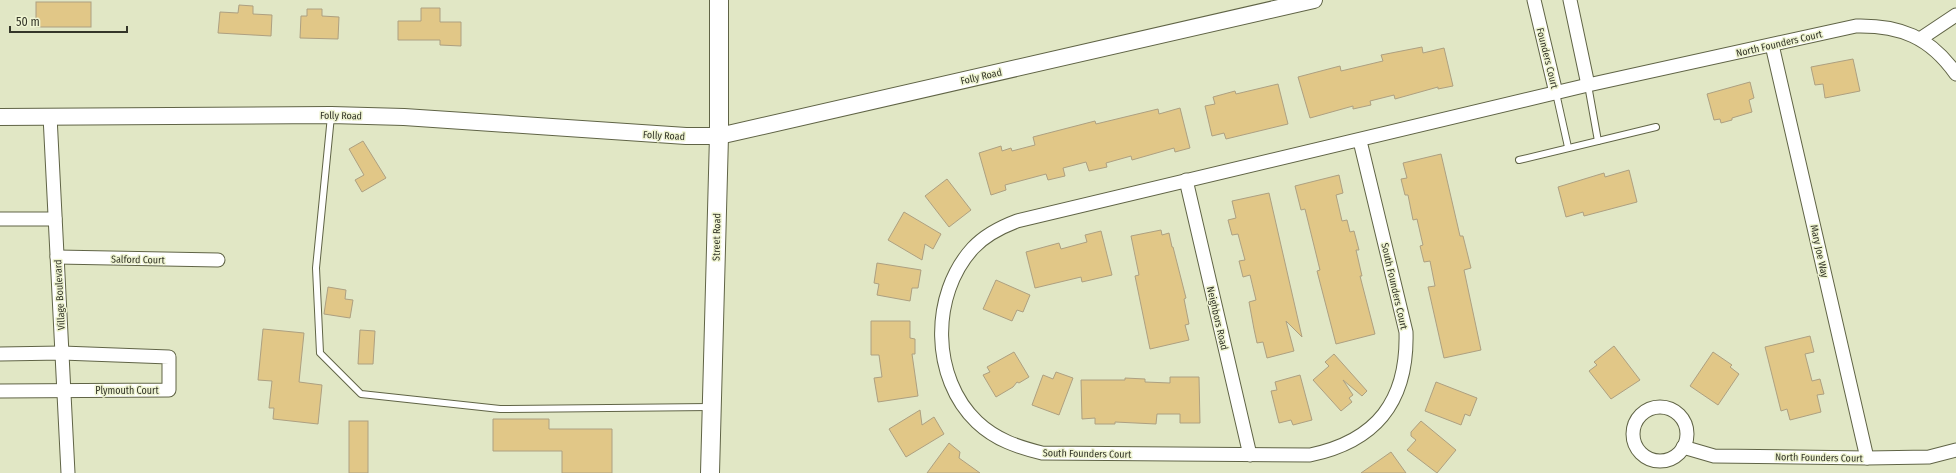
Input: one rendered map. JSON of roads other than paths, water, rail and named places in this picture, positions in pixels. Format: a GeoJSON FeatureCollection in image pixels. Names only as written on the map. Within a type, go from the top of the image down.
{"type":"FeatureCollection","features":[{"type":"Feature","properties":{"kind":"main road","name":"Street Road"},"geometry":{"type":"LineString","coordinates":[[710,473],[719,136],[719,0]]}},
{"type":"Feature","properties":{"kind":"street","name":"Folly Road"},"geometry":{"type":"LineString","coordinates":[[0,117],[331,114],[404,117],[686,136],[719,136],[1314,0]]}},
{"type":"Feature","properties":{"kind":"street","name":"Founders Court"},"geometry":{"type":"LineString","coordinates":[[1534,0],[1556,93],[1588,85]]}},
{"type":"Feature","properties":{"kind":"street"},"geometry":{"type":"LineString","coordinates":[[1570,0],[1588,85]]}},
{"type":"Feature","properties":{"kind":"street"},"geometry":{"type":"LineString","coordinates":[[1920,39],[1956,15]]}},
{"type":"Feature","properties":{"kind":"street","name":"North Founders Court"},"geometry":{"type":"LineString","coordinates":[[1588,85],[1856,26],[1877,25],[1898,29],[1920,39],[1946,60],[1956,74]]}},
{"type":"Feature","properties":{"kind":"street","name":"Mary Joe Way"},"geometry":{"type":"LineString","coordinates":[[1772,45],[1867,458]]}},
{"type":"Feature","properties":{"kind":"street","name":"South Founders Court"},"geometry":{"type":"LineString","coordinates":[[1360,141],[1406,332],[1407,355],[1405,370],[1398,392],[1376,423],[1359,437],[1346,445],[1310,455],[1042,453],[1019,447],[997,437],[978,423],[967,411],[952,387],[943,360],[941,337],[945,305],[950,284],[960,264],[974,247],[991,233],[1017,221],[1186,180],[1360,141],[1556,93]]}},
{"type":"Feature","properties":{"kind":"street","name":"Village Boulevard"},"geometry":{"type":"LineString","coordinates":[[50,116],[68,473]]}},
{"type":"Feature","properties":{"kind":"street","name":"Neighbors Road"},"geometry":{"type":"LineString","coordinates":[[1186,180],[1250,455]]}},
{"type":"Feature","properties":{"kind":"street"},"geometry":{"type":"LineString","coordinates":[[0,219],[56,219]]}},
{"type":"Feature","properties":{"kind":"street","name":"Salford Court"},"geometry":{"type":"LineString","coordinates":[[57,257],[218,260]]}},
{"type":"Feature","properties":{"kind":"street"},"geometry":{"type":"LineString","coordinates":[[0,354],[62,353]]}},
{"type":"Feature","properties":{"kind":"street","name":"Plymouth Court"},"geometry":{"type":"LineString","coordinates":[[62,353],[169,357],[169,390],[64,390]]}},
{"type":"Feature","properties":{"kind":"street"},"geometry":{"type":"LineString","coordinates":[[0,391],[64,390]]}},
{"type":"Feature","properties":{"kind":"street"},"geometry":{"type":"LineString","coordinates":[[1664,407],[1673,410],[1681,417],[1686,427],[1687,437],[1683,447],[1676,455],[1666,460],[1656,460],[1646,457],[1638,450],[1634,440],[1633,430],[1636,420],[1643,412],[1653,408],[1664,407]]}},
{"type":"Feature","properties":{"kind":"street","name":"North Founders Court"},"geometry":{"type":"LineString","coordinates":[[1683,447],[1714,456],[1867,458],[1929,457],[1956,450]]}},
{"type":"Feature","properties":{"kind":"lane"},"geometry":{"type":"LineString","coordinates":[[1588,85],[1598,141]]}},
{"type":"Feature","properties":{"kind":"lane"},"geometry":{"type":"LineString","coordinates":[[1556,93],[1568,147]]}},
{"type":"Feature","properties":{"kind":"lane"},"geometry":{"type":"LineString","coordinates":[[331,114],[316,268],[320,353],[361,394],[500,409],[712,407]]}},
{"type":"Feature","properties":{"kind":"lane"},"geometry":{"type":"LineString","coordinates":[[1519,160],[1656,127]]}}]}
